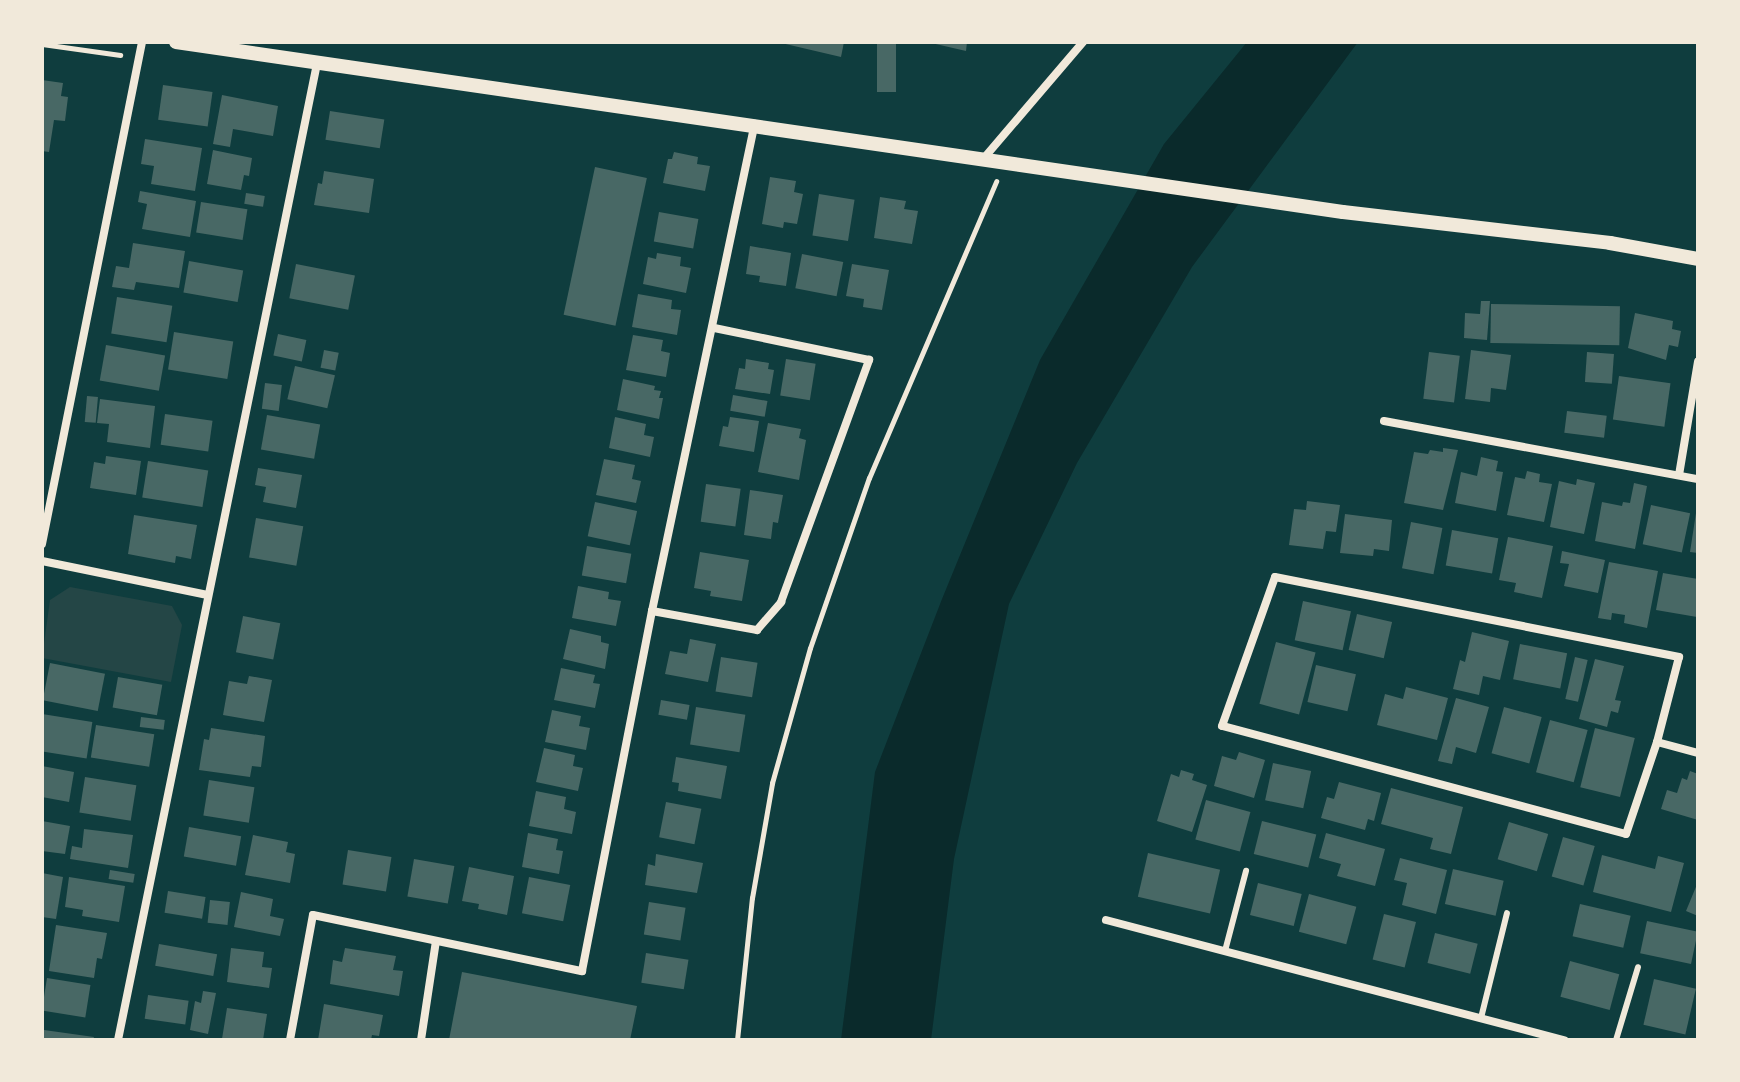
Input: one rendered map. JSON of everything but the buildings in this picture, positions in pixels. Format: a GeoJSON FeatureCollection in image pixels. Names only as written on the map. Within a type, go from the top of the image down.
{"type":"FeatureCollection","features":[{"type":"Feature","properties":{"kind":"street"},"geometry":{"type":"LineString","coordinates":[[42,544],[142,42]]}},
{"type":"Feature","properties":{"kind":"street"},"geometry":{"type":"LineString","coordinates":[[176,42],[1343,212],[1610,243],[1698,259]]}},
{"type":"Feature","properties":{"kind":"street"},"geometry":{"type":"LineString","coordinates":[[984,158],[1083,42]]}},
{"type":"Feature","properties":{"kind":"street"},"geometry":{"type":"LineString","coordinates":[[118,1040],[317,64]]}},
{"type":"Feature","properties":{"kind":"street"},"geometry":{"type":"LineString","coordinates":[[290,1040],[313,915],[582,971],[652,611],[755,124]]}},
{"type":"Feature","properties":{"kind":"street"},"geometry":{"type":"LineString","coordinates":[[652,611],[757,630],[781,602],[869,360],[714,328]]}},
{"type":"Feature","properties":{"kind":"street"},"geometry":{"type":"LineString","coordinates":[[1679,475],[1698,362]]}},
{"type":"Feature","properties":{"kind":"street"},"geometry":{"type":"LineString","coordinates":[[1384,421],[1698,479]]}},
{"type":"Feature","properties":{"kind":"street"},"geometry":{"type":"LineString","coordinates":[[42,561],[208,595]]}},
{"type":"Feature","properties":{"kind":"street"},"geometry":{"type":"LineString","coordinates":[[1275,577],[1679,657],[1657,742],[1626,834],[1222,726],[1275,577]]}},
{"type":"Feature","properties":{"kind":"street"},"geometry":{"type":"LineString","coordinates":[[1657,742],[1698,753]]}},
{"type":"Feature","properties":{"kind":"street"},"geometry":{"type":"LineString","coordinates":[[1106,920],[1565,1040]]}},
{"type":"Feature","properties":{"kind":"street"},"geometry":{"type":"LineString","coordinates":[[421,1040],[436,941]]}},
{"type":"Feature","properties":{"kind":"lane"},"geometry":{"type":"LineString","coordinates":[[1225,951],[1246,871]]}},
{"type":"Feature","properties":{"kind":"lane"},"geometry":{"type":"LineString","coordinates":[[1481,1018],[1507,913]]}},
{"type":"Feature","properties":{"kind":"lane"},"geometry":{"type":"LineString","coordinates":[[1616,1040],[1638,967]]}},
{"type":"Feature","properties":{"kind":"path"},"geometry":{"type":"LineString","coordinates":[[42,44],[139,58]]}},
{"type":"Feature","properties":{"kind":"path"},"geometry":{"type":"LineString","coordinates":[[737,1040],[752,898],[772,783],[810,648],[869,478],[997,177],[982,175]]}},
{"type":"Feature","properties":{"kind":"shaded area"},"geometry":{"type":"Polygon","coordinates":[[[1247,42],[1358,42],[1192,267],[1077,463],[1009,604],[954,859],[931,1040],[841,1040],[875,772],[942,599],[1040,360],[1164,144],[1247,42]]]}},
{"type":"Feature","properties":{"kind":"shaded area"},"geometry":{"type":"Polygon","coordinates":[[[70,587],[172,606],[182,625],[171,682],[42,658],[50,600],[70,587]]]}}]}
